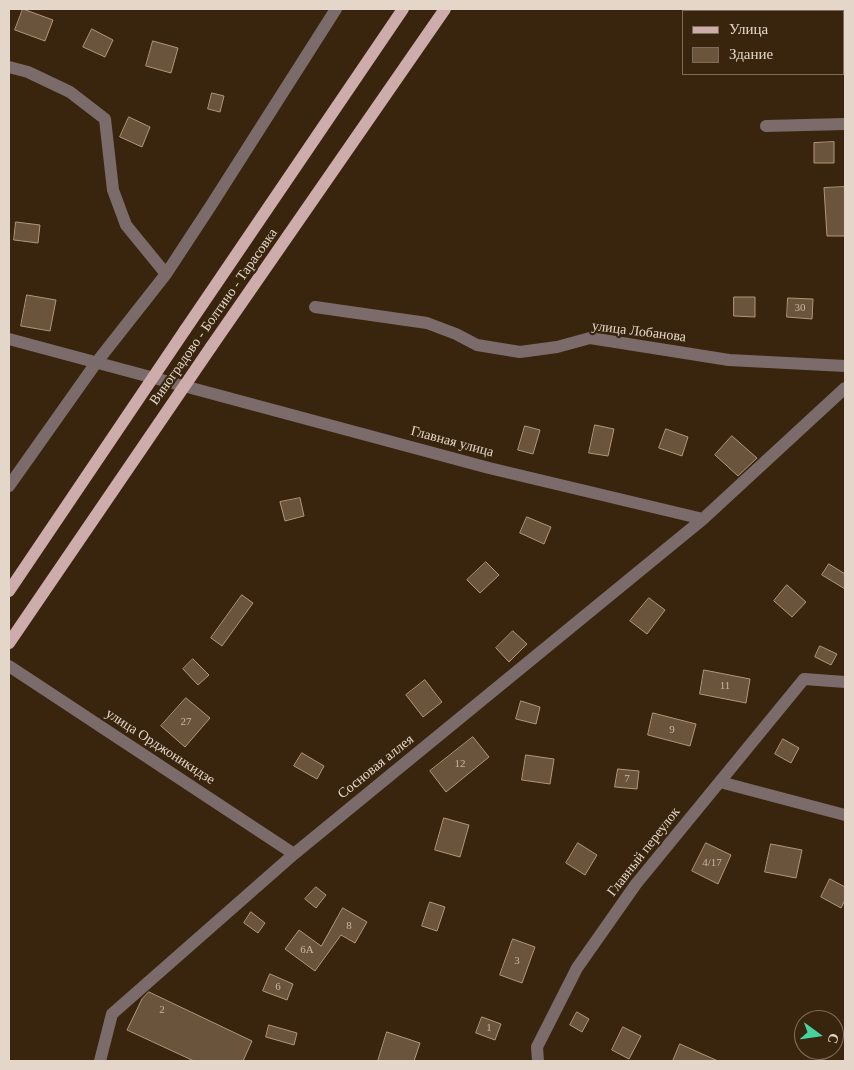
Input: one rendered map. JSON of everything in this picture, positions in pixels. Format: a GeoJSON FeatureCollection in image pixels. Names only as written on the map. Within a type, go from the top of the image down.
{"type":"FeatureCollection","features":[{"type":"Feature","properties":{"kind":"main road","name":"Виноградово - Болтино - Тарасовка"},"geometry":{"type":"LineString","coordinates":[[9,591],[403,9]]}},
{"type":"Feature","properties":{"kind":"main road","name":"Виноградово - Болтино - Тарасовка"},"geometry":{"type":"LineString","coordinates":[[9,643],[210,347],[445,9]]}},
{"type":"Feature","properties":{"kind":"street"},"geometry":{"type":"LineString","coordinates":[[9,486],[96,362],[166,274],[336,9]]}},
{"type":"Feature","properties":{"kind":"street"},"geometry":{"type":"LineString","coordinates":[[9,67],[28,72],[70,92],[105,119],[114,190],[126,225],[166,274]]}},
{"type":"Feature","properties":{"kind":"street"},"geometry":{"type":"LineString","coordinates":[[766,126],[845,124]]}},
{"type":"Feature","properties":{"kind":"street","name":"улица Лобанова"},"geometry":{"type":"LineString","coordinates":[[315,307],[427,323],[456,334],[477,345],[520,352],[557,347],[590,338],[729,360],[845,366]]}},
{"type":"Feature","properties":{"kind":"street","name":"Главная улица"},"geometry":{"type":"LineString","coordinates":[[9,339],[489,468],[702,519]]}},
{"type":"Feature","properties":{"kind":"street"},"geometry":{"type":"LineString","coordinates":[[702,519],[845,388]]}},
{"type":"Feature","properties":{"kind":"street","name":"Сосновая аллея"},"geometry":{"type":"LineString","coordinates":[[100,1061],[112,1014],[294,854],[702,519]]}},
{"type":"Feature","properties":{"kind":"street","name":"улица Орджоникидзе"},"geometry":{"type":"LineString","coordinates":[[9,666],[294,854]]}},
{"type":"Feature","properties":{"kind":"street","name":"Главный переулок"},"geometry":{"type":"LineString","coordinates":[[538,1061],[537,1046],[577,968],[636,884],[804,679],[845,682]]}},
{"type":"Feature","properties":{"kind":"street"},"geometry":{"type":"LineString","coordinates":[[720,782],[845,815]]}},
{"type":"Feature","properties":{"kind":"building"},"geometry":{"type":"Polygon","coordinates":[[[23,9],[53,20],[45,41],[15,30],[23,9]]]}},
{"type":"Feature","properties":{"kind":"building"},"geometry":{"type":"Polygon","coordinates":[[[92,29],[113,40],[105,57],[83,47],[92,29]]]}},
{"type":"Feature","properties":{"kind":"building"},"geometry":{"type":"Polygon","coordinates":[[[153,41],[178,48],[171,73],[146,66],[153,41]]]}},
{"type":"Feature","properties":{"kind":"building"},"geometry":{"type":"Polygon","coordinates":[[[212,93],[224,96],[220,112],[208,109],[212,93]]]}},
{"type":"Feature","properties":{"kind":"building"},"geometry":{"type":"Polygon","coordinates":[[[129,117],[150,127],[142,147],[120,137],[129,117]]]}},
{"type":"Feature","properties":{"kind":"building"},"geometry":{"type":"Polygon","coordinates":[[[834,142],[834,163],[814,163],[814,143],[834,142]]]}},
{"type":"Feature","properties":{"kind":"building"},"geometry":{"type":"Polygon","coordinates":[[[845,187],[845,236],[827,236],[824,188],[845,187]]]}},
{"type":"Feature","properties":{"kind":"building"},"geometry":{"type":"Polygon","coordinates":[[[16,222],[40,225],[38,243],[14,240],[16,222]]]}},
{"type":"Feature","properties":{"kind":"building"},"geometry":{"type":"Polygon","coordinates":[[[27,295],[56,300],[50,331],[21,326],[27,295]]]}},
{"type":"Feature","properties":{"kind":"building"},"geometry":{"type":"Polygon","coordinates":[[[734,297],[755,297],[755,317],[734,316],[734,297]]]}},
{"type":"Feature","properties":{"kind":"building"},"geometry":{"type":"Polygon","coordinates":[[[788,298],[813,299],[812,319],[787,317],[788,298]]]}},
{"type":"Feature","properties":{"kind":"building"},"geometry":{"type":"Polygon","coordinates":[[[595,425],[614,429],[608,456],[589,453],[595,425]]]}},
{"type":"Feature","properties":{"kind":"building"},"geometry":{"type":"Polygon","coordinates":[[[525,426],[540,430],[533,454],[518,450],[525,426]]]}},
{"type":"Feature","properties":{"kind":"building"},"geometry":{"type":"Polygon","coordinates":[[[666,429],[688,437],[682,456],[659,448],[666,429]]]}},
{"type":"Feature","properties":{"kind":"building"},"geometry":{"type":"Polygon","coordinates":[[[732,436],[757,458],[738,476],[715,455],[732,436]]]}},
{"type":"Feature","properties":{"kind":"building"},"geometry":{"type":"Polygon","coordinates":[[[300,498],[304,516],[285,521],[280,502],[300,498]]]}},
{"type":"Feature","properties":{"kind":"building"},"geometry":{"type":"Polygon","coordinates":[[[527,517],[551,527],[544,544],[520,533],[527,517]]]}},
{"type":"Feature","properties":{"kind":"building"},"geometry":{"type":"Polygon","coordinates":[[[486,562],[499,575],[480,593],[467,580],[486,562]]]}},
{"type":"Feature","properties":{"kind":"building"},"geometry":{"type":"Polygon","coordinates":[[[829,564],[845,574],[845,589],[822,575],[829,564]]]}},
{"type":"Feature","properties":{"kind":"building"},"geometry":{"type":"Polygon","coordinates":[[[787,585],[806,602],[792,617],[774,601],[787,585]]]}},
{"type":"Feature","properties":{"kind":"building"},"geometry":{"type":"Polygon","coordinates":[[[242,595],[253,603],[222,646],[211,638],[242,595]]]}},
{"type":"Feature","properties":{"kind":"building"},"geometry":{"type":"Polygon","coordinates":[[[649,598],[665,610],[647,634],[630,621],[649,598]]]}},
{"type":"Feature","properties":{"kind":"building"},"geometry":{"type":"Polygon","coordinates":[[[513,631],[527,644],[509,662],[496,648],[513,631]]]}},
{"type":"Feature","properties":{"kind":"building"},"geometry":{"type":"Polygon","coordinates":[[[820,646],[837,654],[831,665],[815,657],[820,646]]]}},
{"type":"Feature","properties":{"kind":"building"},"geometry":{"type":"Polygon","coordinates":[[[193,659],[209,675],[198,685],[183,669],[193,659]]]}},
{"type":"Feature","properties":{"kind":"building"},"geometry":{"type":"Polygon","coordinates":[[[704,670],[750,679],[746,703],[700,694],[704,670]]]}},
{"type":"Feature","properties":{"kind":"building"},"geometry":{"type":"Polygon","coordinates":[[[425,680],[442,702],[423,717],[406,695],[425,680]]]}},
{"type":"Feature","properties":{"kind":"building"},"geometry":{"type":"Polygon","coordinates":[[[186,698],[210,718],[185,747],[161,726],[186,698]]]}},
{"type":"Feature","properties":{"kind":"building"},"geometry":{"type":"Polygon","coordinates":[[[521,701],[540,707],[536,724],[516,719],[521,701]]]}},
{"type":"Feature","properties":{"kind":"building"},"geometry":{"type":"Polygon","coordinates":[[[653,713],[696,724],[690,746],[648,735],[653,713]]]}},
{"type":"Feature","properties":{"kind":"building"},"geometry":{"type":"Polygon","coordinates":[[[473,737],[489,757],[446,792],[430,771],[473,737]]]}},
{"type":"Feature","properties":{"kind":"building"},"geometry":{"type":"Polygon","coordinates":[[[783,739],[799,748],[791,763],[775,754],[783,739]]]}},
{"type":"Feature","properties":{"kind":"building"},"geometry":{"type":"Polygon","coordinates":[[[302,753],[324,766],[317,779],[294,766],[302,753]]]}},
{"type":"Feature","properties":{"kind":"building"},"geometry":{"type":"Polygon","coordinates":[[[526,755],[554,759],[550,784],[522,780],[526,755]]]}},
{"type":"Feature","properties":{"kind":"building"},"geometry":{"type":"Polygon","coordinates":[[[618,769],[639,771],[637,789],[615,787],[618,769]]]}},
{"type":"Feature","properties":{"kind":"building"},"geometry":{"type":"Polygon","coordinates":[[[444,818],[469,825],[460,857],[435,850],[444,818]]]}},
{"type":"Feature","properties":{"kind":"building"},"geometry":{"type":"Polygon","coordinates":[[[578,843],[597,855],[585,875],[566,863],[578,843]]]}},
{"type":"Feature","properties":{"kind":"building"},"geometry":{"type":"Polygon","coordinates":[[[706,843],[731,855],[718,884],[692,871],[706,843]]]}},
{"type":"Feature","properties":{"kind":"building"},"geometry":{"type":"Polygon","coordinates":[[[771,844],[802,850],[796,878],[765,872],[771,844]]]}},
{"type":"Feature","properties":{"kind":"building"},"geometry":{"type":"Polygon","coordinates":[[[830,879],[845,887],[845,900],[841,908],[821,897],[830,879]]]}},
{"type":"Feature","properties":{"kind":"building"},"geometry":{"type":"Polygon","coordinates":[[[316,887],[326,895],[316,908],[305,899],[316,887]]]}},
{"type":"Feature","properties":{"kind":"building"},"geometry":{"type":"Polygon","coordinates":[[[430,902],[445,907],[437,931],[422,926],[430,902]]]}},
{"type":"Feature","properties":{"kind":"building"},"geometry":{"type":"Polygon","coordinates":[[[343,908],[367,922],[355,943],[341,935],[315,971],[285,949],[299,930],[321,946],[343,908]]]}},
{"type":"Feature","properties":{"kind":"building"},"geometry":{"type":"Polygon","coordinates":[[[251,912],[265,923],[258,933],[244,923],[251,912]]]}},
{"type":"Feature","properties":{"kind":"building"},"geometry":{"type":"Polygon","coordinates":[[[513,939],[535,947],[522,983],[500,975],[513,939]]]}},
{"type":"Feature","properties":{"kind":"building"},"geometry":{"type":"Polygon","coordinates":[[[270,974],[293,984],[287,1000],[263,991],[270,974]]]}},
{"type":"Feature","properties":{"kind":"building"},"geometry":{"type":"Polygon","coordinates":[[[149,992],[252,1041],[243,1061],[194,1061],[127,1030],[142,999],[149,992]]]}},
{"type":"Feature","properties":{"kind":"building"},"geometry":{"type":"Polygon","coordinates":[[[577,1012],[589,1019],[582,1032],[570,1025],[577,1012]]]}},
{"type":"Feature","properties":{"kind":"building"},"geometry":{"type":"Polygon","coordinates":[[[482,1017],[501,1024],[495,1040],[476,1033],[482,1017]]]}},
{"type":"Feature","properties":{"kind":"building"},"geometry":{"type":"Polygon","coordinates":[[[269,1025],[297,1033],[294,1045],[266,1037],[269,1025]]]}},
{"type":"Feature","properties":{"kind":"building"},"geometry":{"type":"Polygon","coordinates":[[[623,1027],[641,1036],[629,1059],[612,1050],[623,1027]]]}},
{"type":"Feature","properties":{"kind":"building"},"geometry":{"type":"Polygon","coordinates":[[[387,1032],[420,1043],[414,1061],[378,1061],[387,1032]]]}},
{"type":"Feature","properties":{"kind":"building"},"geometry":{"type":"Polygon","coordinates":[[[680,1044],[718,1061],[673,1061],[680,1044]]]}}]}
